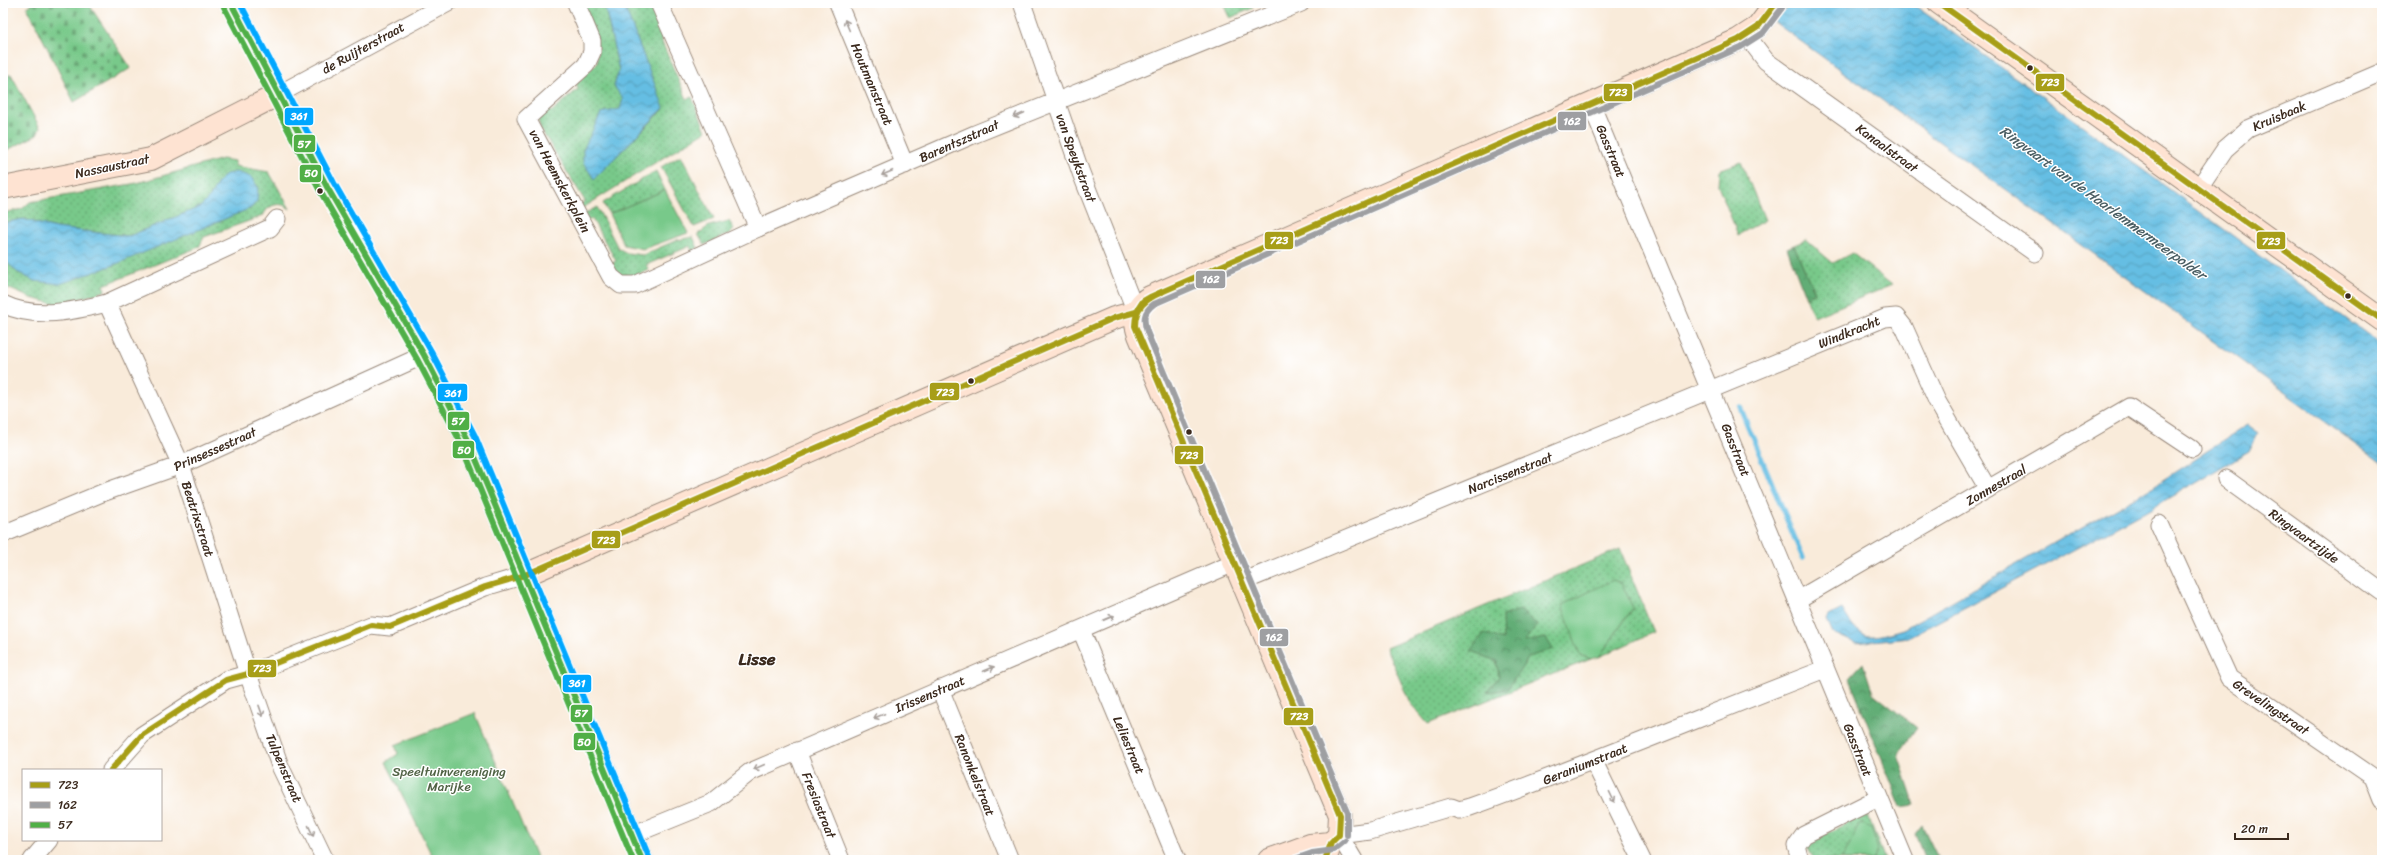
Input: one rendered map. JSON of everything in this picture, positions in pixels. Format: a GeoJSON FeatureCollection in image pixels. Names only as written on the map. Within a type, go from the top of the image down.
{"type":"FeatureCollection","features":[{"type":"Feature","properties":{"kind":"main road"},"geometry":{"type":"LineString","coordinates":[[231,3],[327,187],[424,355],[468,440],[642,860]]}},
{"type":"Feature","properties":{"kind":"main road"},"geometry":{"type":"LineString","coordinates":[[1939,3],[2382,320]]}},
{"type":"Feature","properties":{"kind":"main road"},"geometry":{"type":"LineString","coordinates":[[1270,860],[1310,845],[1332,846],[1340,815],[1135,326],[1136,312],[1143,301],[1747,36],[1758,27],[1771,10]]}},
{"type":"Feature","properties":{"kind":"main road","name":"Nassaustraat"},"geometry":{"type":"LineString","coordinates":[[3,188],[151,159],[279,94]]}},
{"type":"Feature","properties":{"kind":"main road"},"geometry":{"type":"LineString","coordinates":[[525,575],[1114,318],[1136,312]]}},
{"type":"Feature","properties":{"kind":"street","name":"de Ruijterstraat"},"geometry":{"type":"LineString","coordinates":[[279,94],[428,7],[448,3]]}},
{"type":"Feature","properties":{"kind":"street","name":"van Heemskerkplein"},"geometry":{"type":"LineString","coordinates":[[576,3],[592,41],[592,52],[586,65],[526,119],[611,277],[621,285]]}},
{"type":"Feature","properties":{"kind":"street"},"geometry":{"type":"LineString","coordinates":[[659,3],[758,228]]}},
{"type":"Feature","properties":{"kind":"street","name":"Houtmanstraat"},"geometry":{"type":"LineString","coordinates":[[838,3],[905,165]]}},
{"type":"Feature","properties":{"kind":"street","name":"van Speykstraat"},"geometry":{"type":"LineString","coordinates":[[1022,3],[1055,100],[1136,312]]}},
{"type":"Feature","properties":{"kind":"street","name":"Barentszstraat"},"geometry":{"type":"LineString","coordinates":[[621,285],[636,285],[758,228],[1055,100],[1301,3]]}},
{"type":"Feature","properties":{"kind":"street","name":"Kanaalstraat"},"geometry":{"type":"LineString","coordinates":[[1747,36],[1766,61],[2035,254]]}},
{"type":"Feature","properties":{"kind":"street","name":"Kruisbaak"},"geometry":{"type":"LineString","coordinates":[[2198,189],[2226,149],[2248,129],[2382,72]]}},
{"type":"Feature","properties":{"kind":"street","name":"Gasstraat"},"geometry":{"type":"LineString","coordinates":[[1591,104],[1905,860]]}},
{"type":"Feature","properties":{"kind":"street"},"geometry":{"type":"LineString","coordinates":[[3,304],[10,308],[40,313],[80,310],[107,303],[270,228],[277,219]]}},
{"type":"Feature","properties":{"kind":"street","name":"Beatrixstraat"},"geometry":{"type":"LineString","coordinates":[[107,303],[181,465],[248,674]]}},
{"type":"Feature","properties":{"kind":"street","name":"Windkracht"},"geometry":{"type":"LineString","coordinates":[[1711,390],[1885,318],[1896,317],[1904,327],[1937,401],[1988,489]]}},
{"type":"Feature","properties":{"kind":"street","name":"Prinsessestraat"},"geometry":{"type":"LineString","coordinates":[[3,534],[102,493],[181,465],[424,355]]}},
{"type":"Feature","properties":{"kind":"street","name":"Narcissenstraat"},"geometry":{"type":"LineString","coordinates":[[1242,582],[1711,390]]}},
{"type":"Feature","properties":{"kind":"street","name":"Zonnestraal"},"geometry":{"type":"LineString","coordinates":[[1797,600],[2129,407],[2192,449]]}},
{"type":"Feature","properties":{"kind":"street","name":"Ringvaartzijde"},"geometry":{"type":"LineString","coordinates":[[2226,479],[2382,592]]}},
{"type":"Feature","properties":{"kind":"street","name":"Grevelingstraat"},"geometry":{"type":"LineString","coordinates":[[2159,524],[2228,678],[2372,777],[2382,800]]}},
{"type":"Feature","properties":{"kind":"street","name":"Irissenstraat"},"geometry":{"type":"LineString","coordinates":[[632,835],[711,803],[750,772],[940,689],[1081,630],[1234,562]]}},
{"type":"Feature","properties":{"kind":"street"},"geometry":{"type":"LineString","coordinates":[[112,769],[142,735],[226,680],[248,674],[372,625],[390,627],[485,586],[525,575]]}},
{"type":"Feature","properties":{"kind":"street","name":"Leliestraat"},"geometry":{"type":"LineString","coordinates":[[1081,630],[1178,860]]}},
{"type":"Feature","properties":{"kind":"street","name":"Geraniumstraat"},"geometry":{"type":"LineString","coordinates":[[1332,846],[1370,831],[1451,807],[1459,810],[1470,807],[1594,762],[1664,732],[1825,669]]}},
{"type":"Feature","properties":{"kind":"street","name":"Tulpenstraat"},"geometry":{"type":"LineString","coordinates":[[248,674],[280,766],[324,860]]}},
{"type":"Feature","properties":{"kind":"street","name":"Ranonkelstraat"},"geometry":{"type":"LineString","coordinates":[[940,689],[1010,860]]}},
{"type":"Feature","properties":{"kind":"street","name":"Fresiastraat"},"geometry":{"type":"LineString","coordinates":[[797,751],[841,860]]}},
{"type":"Feature","properties":{"kind":"street"},"geometry":{"type":"LineString","coordinates":[[1594,762],[1642,860]]}},
{"type":"Feature","properties":{"kind":"street"},"geometry":{"type":"LineString","coordinates":[[1800,860],[1796,846],[1804,835],[1878,798]]}},
{"type":"Feature","properties":{"kind":"street"},"geometry":{"type":"LineString","coordinates":[[32,860],[48,841]]}},
{"type":"Feature","properties":{"kind":"street"},"geometry":{"type":"LineString","coordinates":[[1332,846],[1354,860]]}},
{"type":"Feature","properties":{"kind":"green space"},"geometry":{"type":"Polygon","coordinates":[[[30,3],[88,3],[131,68],[74,102],[27,7],[31,5],[30,3]]]}},
{"type":"Feature","properties":{"kind":"green space"},"geometry":{"type":"Polygon","coordinates":[[[583,3],[604,3],[619,70],[614,86],[624,99],[620,109],[601,113],[594,179],[664,109],[623,3],[650,3],[666,38],[661,40],[687,99],[692,97],[706,131],[581,209],[579,205],[585,201],[540,128],[538,119],[548,108],[551,112],[578,89],[576,84],[597,63],[598,49],[583,3]]]}},
{"type":"Feature","properties":{"kind":"green space"},"geometry":{"type":"Polygon","coordinates":[[[1224,3],[1251,3],[1253,8],[1230,18],[1224,3]]]}},
{"type":"Feature","properties":{"kind":"green space"},"geometry":{"type":"Polygon","coordinates":[[[11,74],[40,128],[37,135],[3,152],[3,78],[11,74]]]}},
{"type":"Feature","properties":{"kind":"green space"},"geometry":{"type":"Polygon","coordinates":[[[681,155],[714,219],[694,227],[661,167],[681,155]]]}},
{"type":"Feature","properties":{"kind":"green space"},"geometry":{"type":"Polygon","coordinates":[[[222,159],[235,161],[235,166],[269,172],[290,209],[283,205],[271,206],[263,216],[204,237],[199,247],[104,285],[105,291],[59,305],[31,298],[3,286],[3,258],[6,262],[77,278],[251,208],[218,182],[210,197],[201,207],[129,236],[56,228],[23,219],[3,223],[3,213],[22,209],[30,202],[137,183],[222,159]]]}},
{"type":"Feature","properties":{"kind":"green space"},"geometry":{"type":"Polygon","coordinates":[[[1741,162],[1765,220],[1738,235],[1718,185],[1719,170],[1741,162]]]}},
{"type":"Feature","properties":{"kind":"green space"},"geometry":{"type":"Polygon","coordinates":[[[656,171],[665,190],[609,214],[603,203],[656,171]]]}},
{"type":"Feature","properties":{"kind":"green space"},"geometry":{"type":"Polygon","coordinates":[[[665,190],[688,233],[643,249],[624,245],[609,214],[665,190]]]}},
{"type":"Feature","properties":{"kind":"green space"},"geometry":{"type":"Polygon","coordinates":[[[597,207],[618,248],[627,253],[643,255],[677,240],[693,237],[698,248],[692,251],[690,246],[646,265],[649,270],[638,274],[627,276],[618,273],[611,264],[616,261],[592,219],[587,221],[584,214],[597,207]]]}},
{"type":"Feature","properties":{"kind":"green space"},"geometry":{"type":"Polygon","coordinates":[[[729,221],[734,229],[731,233],[704,245],[698,234],[709,226],[729,221]]]}},
{"type":"Feature","properties":{"kind":"green space"},"geometry":{"type":"Polygon","coordinates":[[[1806,240],[1833,263],[1852,253],[1892,285],[1814,317],[1806,298],[1814,292],[1794,245],[1806,240]]]}},
{"type":"Feature","properties":{"kind":"green space"},"geometry":{"type":"Polygon","coordinates":[[[1794,245],[1814,292],[1806,298],[1787,248],[1794,245]]]}},
{"type":"Feature","properties":{"kind":"green space"},"geometry":{"type":"Polygon","coordinates":[[[1620,549],[1654,632],[1599,657],[1633,608],[1580,655],[1591,659],[1428,724],[1410,703],[1386,648],[1620,549]]]}},
{"type":"Feature","properties":{"kind":"green space"},"geometry":{"type":"Polygon","coordinates":[[[1613,580],[1622,584],[1633,608],[1599,657],[1591,659],[1580,655],[1562,605],[1613,580]]]}},
{"type":"Feature","properties":{"kind":"green space"},"geometry":{"type":"Polygon","coordinates":[[[1520,610],[1537,625],[1524,642],[1546,638],[1553,649],[1529,657],[1507,690],[1487,692],[1499,676],[1496,661],[1471,651],[1484,633],[1503,640],[1502,616],[1520,610]]]}},
{"type":"Feature","properties":{"kind":"green space"},"geometry":{"type":"Polygon","coordinates":[[[1863,663],[1873,693],[1917,728],[1898,755],[1915,805],[1901,807],[1849,678],[1863,663]]]}},
{"type":"Feature","properties":{"kind":"green space","name":"Speeltuinvereniging Marijke"},"geometry":{"type":"Polygon","coordinates":[[[475,713],[537,860],[434,860],[386,762],[398,754],[395,745],[475,713]]]}},
{"type":"Feature","properties":{"kind":"green space"},"geometry":{"type":"Polygon","coordinates":[[[1867,813],[1885,860],[1814,860],[1806,844],[1867,813]]]}},
{"type":"Feature","properties":{"kind":"green space"},"geometry":{"type":"Polygon","coordinates":[[[1860,823],[1871,828],[1878,851],[1873,860],[1842,859],[1860,823]]]}},
{"type":"Feature","properties":{"kind":"green space"},"geometry":{"type":"Polygon","coordinates":[[[1922,825],[1939,860],[1925,860],[1915,834],[1922,825]]]}},
{"type":"Feature","properties":{"kind":"water"},"geometry":{"type":"Polygon","coordinates":[[[604,3],[623,3],[664,108],[594,179],[583,162],[583,150],[601,113],[620,109],[623,99],[614,86],[619,70],[604,3]]]}},
{"type":"Feature","properties":{"kind":"water","name":"Ringvaart van de Haarlemmermeerpolder"},"geometry":{"type":"Polygon","coordinates":[[[1751,3],[1911,3],[2079,123],[2382,345],[2382,463],[1777,24],[1751,3]]]}},
{"type":"Feature","properties":{"kind":"water"},"geometry":{"type":"Polygon","coordinates":[[[237,172],[251,177],[258,187],[257,201],[251,208],[114,265],[60,284],[34,281],[17,272],[3,258],[3,223],[23,219],[56,228],[129,236],[200,207],[210,197],[218,182],[226,174],[237,172]]]}},
{"type":"Feature","properties":{"kind":"water"},"geometry":{"type":"Polygon","coordinates":[[[2247,425],[2258,433],[2249,451],[2145,512],[1909,637],[1855,643],[1833,633],[1827,620],[1829,616],[1842,609],[1855,628],[1867,636],[1882,635],[1903,629],[2149,489],[2247,425]]]}},
{"type":"Feature","properties":{"kind":"waterway"},"geometry":{"type":"LineString","coordinates":[[1740,407],[1803,558]]}},
{"type":"Feature","properties":{"kind":"transit line","name":"57"},"geometry":{"type":"LineString","coordinates":[[231,3],[327,187],[424,355],[468,440],[642,860]]}},
{"type":"Feature","properties":{"kind":"transit line","name":"361"},"geometry":{"type":"LineString","coordinates":[[240,3],[334,183],[431,351],[475,436],[649,857]]}},
{"type":"Feature","properties":{"kind":"transit line","name":"723"},"geometry":{"type":"LineString","coordinates":[[112,769],[142,735],[226,680],[248,674],[371,625],[390,627],[485,587],[525,575],[1114,318],[1136,312],[1143,301],[1150,297],[1738,40],[1758,27],[1776,3]]}},
{"type":"Feature","properties":{"kind":"transit line","name":"723"},"geometry":{"type":"LineString","coordinates":[[1939,3],[2382,320]]}},
{"type":"Feature","properties":{"kind":"transit line","name":"50"},"geometry":{"type":"LineString","coordinates":[[224,7],[320,191],[417,359],[461,443],[633,860]]}},
{"type":"Feature","properties":{"kind":"transit line","name":"162"},"geometry":{"type":"LineString","coordinates":[[1347,835],[1347,812],[1147,332],[1145,324],[1146,313],[1154,304],[1741,47],[1763,33],[1782,8]]}},
{"type":"Feature","properties":{"kind":"transit line","name":"723"},"geometry":{"type":"LineString","coordinates":[[1162,292],[1142,304],[1137,314],[1135,326],[1340,815],[1339,835],[1331,843],[1325,860]]}},
{"type":"Feature","properties":{"kind":"transit line","name":"162"},"geometry":{"type":"LineString","coordinates":[[1292,860],[1312,853],[1334,850],[1345,841]]}},
{"type":"Feature","properties":{"kind":"district","name":"Lisse"},"geometry":{"type":"Point","coordinates":[757,659]}}]}
